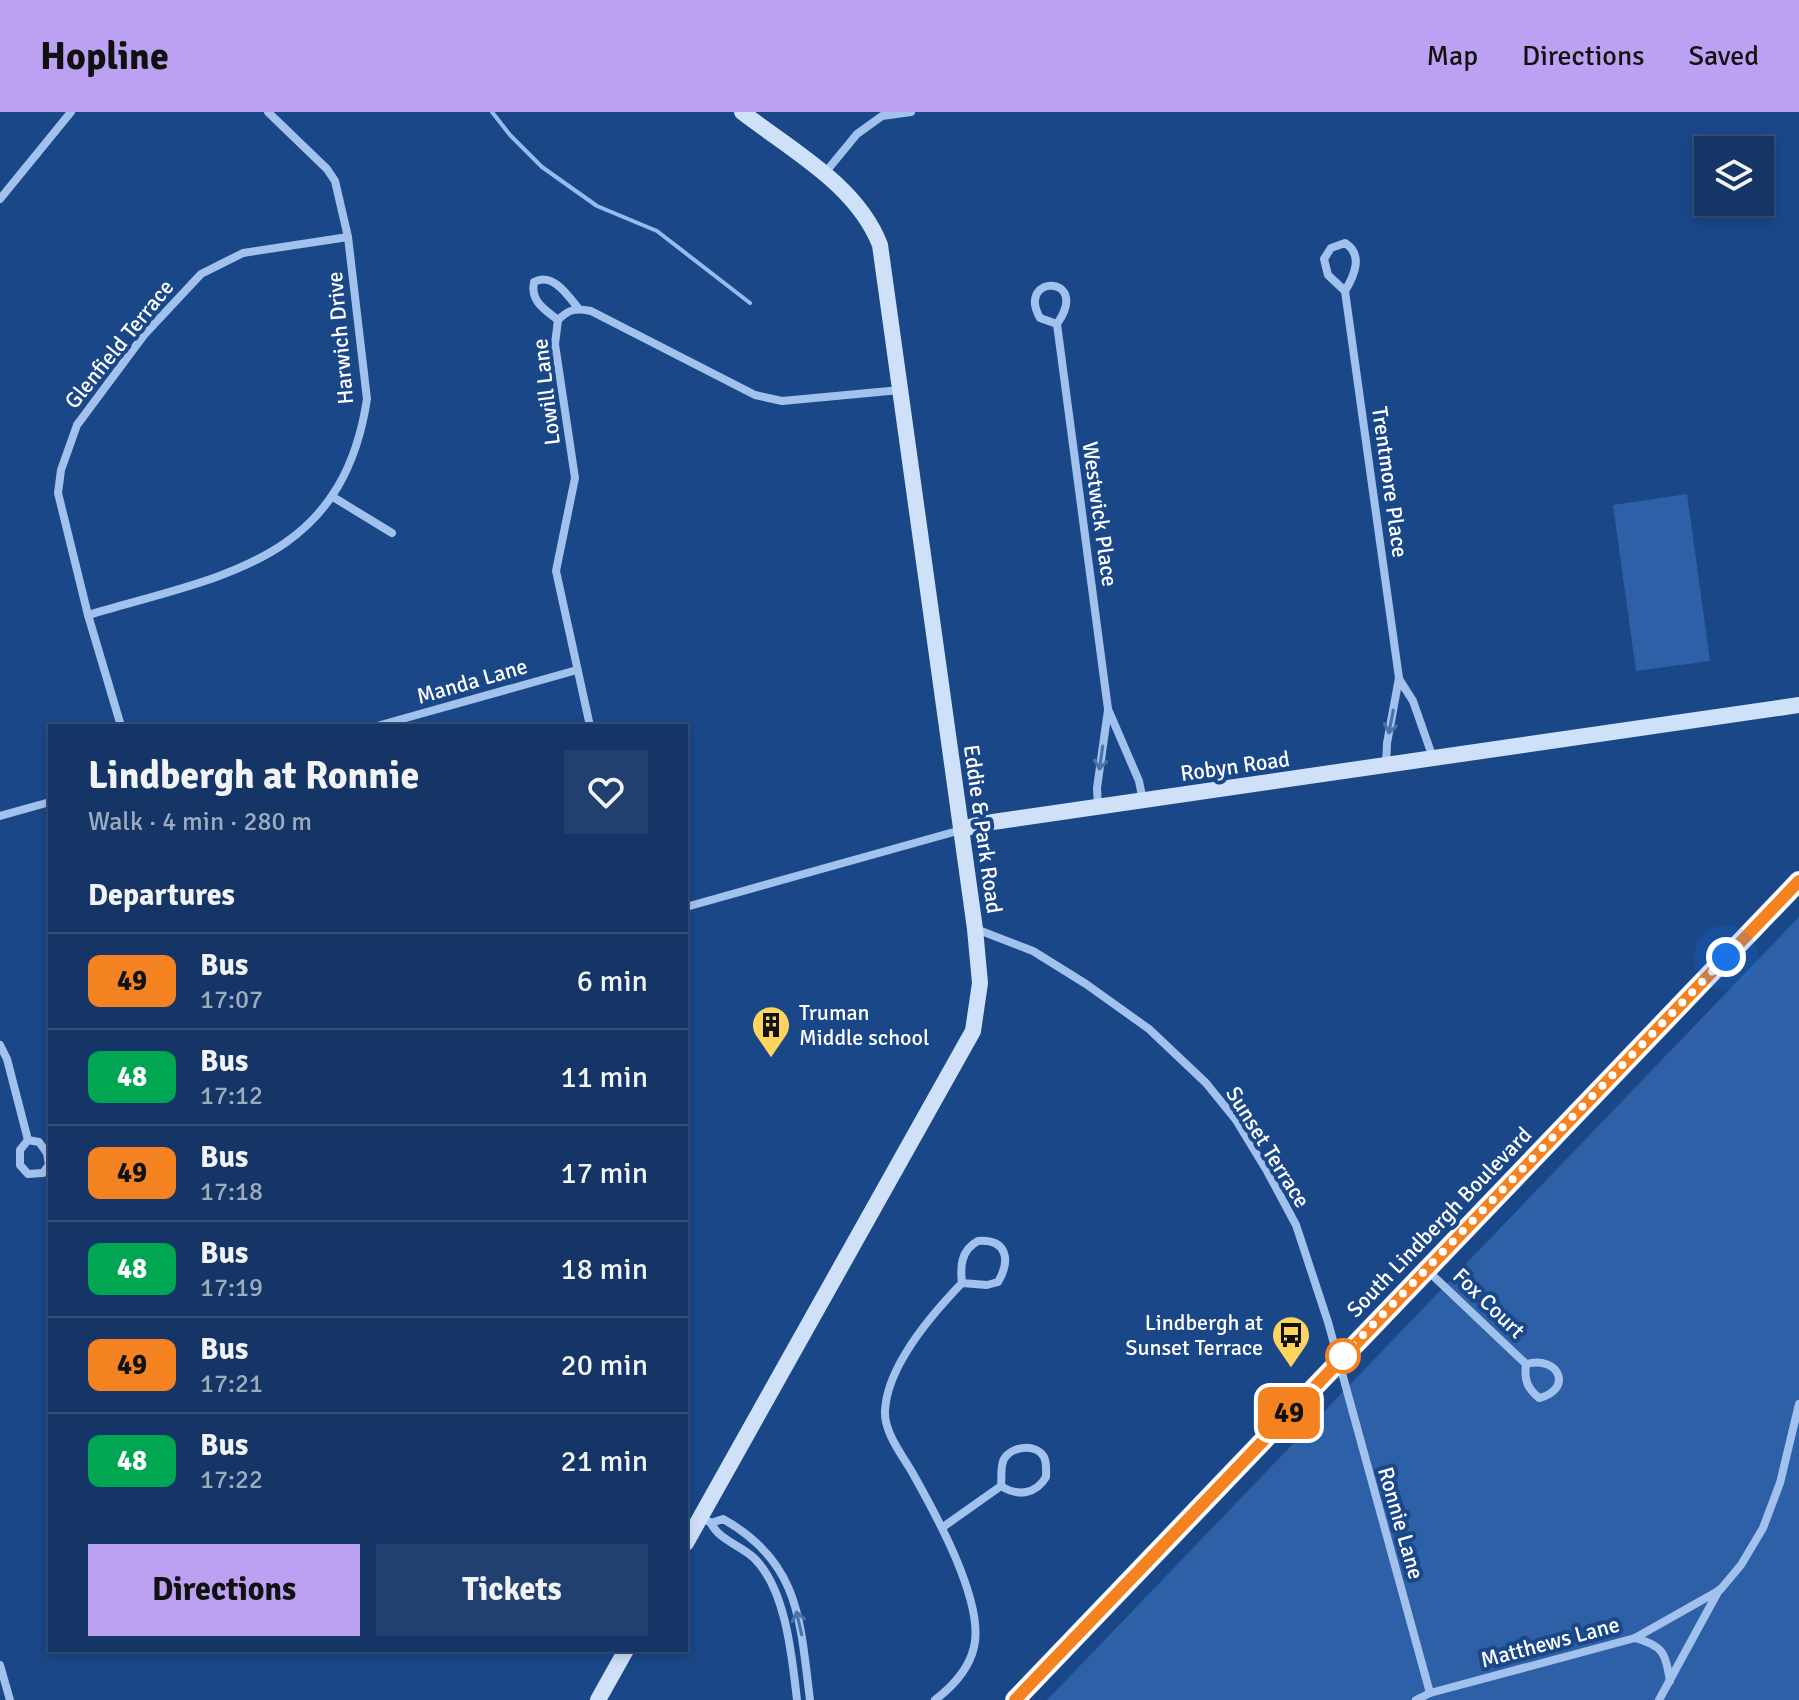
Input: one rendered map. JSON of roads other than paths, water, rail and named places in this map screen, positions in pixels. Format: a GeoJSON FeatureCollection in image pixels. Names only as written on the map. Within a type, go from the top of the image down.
{"type":"FeatureCollection","features":[{"type":"Feature","properties":{"kind":"main road","name":"South Lindbergh Boulevard"},"geometry":{"type":"LineString","coordinates":[[1015,1700],[1799,881]]}},
{"type":"Feature","properties":{"kind":"street"},"geometry":{"type":"LineString","coordinates":[[0,199],[71,112]]}},
{"type":"Feature","properties":{"kind":"street","name":"Harwich Drive"},"geometry":{"type":"LineString","coordinates":[[88,615],[236,571],[282,547],[308,525],[333,497],[363,426],[367,399],[348,237],[335,181],[327,169],[268,112]]}},
{"type":"Feature","properties":{"kind":"street","name":"Eddie & Park Road"},"geometry":{"type":"LineString","coordinates":[[688,1541],[706,1520],[973,1031],[980,983],[880,245],[868,218],[842,189],[742,112]]}},
{"type":"Feature","properties":{"kind":"street"},"geometry":{"type":"LineString","coordinates":[[824,175],[857,134],[882,116],[911,112]]}},
{"type":"Feature","properties":{"kind":"street","name":"Glenfield Terrace"},"geometry":{"type":"LineString","coordinates":[[120,724],[88,615],[58,493],[61,470],[77,425],[144,335],[201,274],[243,253],[348,237]]}},
{"type":"Feature","properties":{"kind":"street","name":"Trentmore Place"},"geometry":{"type":"LineString","coordinates":[[1345,291],[1328,275],[1324,259],[1331,248],[1345,243],[1352,248],[1356,266],[1345,291],[1399,678],[1386,766]]}},
{"type":"Feature","properties":{"kind":"street"},"geometry":{"type":"LineString","coordinates":[[558,320],[538,304],[533,295],[534,282],[542,278],[548,279],[568,295],[578,308],[591,311],[755,395],[782,401],[901,390]]}},
{"type":"Feature","properties":{"kind":"street","name":"Westwick Place"},"geometry":{"type":"LineString","coordinates":[[1057,324],[1040,318],[1035,308],[1035,296],[1042,287],[1051,284],[1059,286],[1066,294],[1067,306],[1057,324],[1108,709],[1097,788],[1098,808]]}},
{"type":"Feature","properties":{"kind":"street","name":"Lowill Lane"},"geometry":{"type":"LineString","coordinates":[[578,308],[567,311],[558,320],[555,344],[575,478],[556,571],[590,724]]}},
{"type":"Feature","properties":{"kind":"street"},"geometry":{"type":"LineString","coordinates":[[333,497],[392,533]]}},
{"type":"Feature","properties":{"kind":"street","name":"Manda Lane"},"geometry":{"type":"LineString","coordinates":[[384,724],[577,670]]}},
{"type":"Feature","properties":{"kind":"street","name":"Trentmore Place"},"geometry":{"type":"LineString","coordinates":[[1399,678],[1413,701],[1433,759]]}},
{"type":"Feature","properties":{"kind":"street","name":"Robyn Road"},"geometry":{"type":"LineString","coordinates":[[688,906],[979,824],[1799,705]]}},
{"type":"Feature","properties":{"kind":"street","name":"Westwick Place"},"geometry":{"type":"LineString","coordinates":[[1108,709],[1139,781],[1143,801]]}},
{"type":"Feature","properties":{"kind":"street"},"geometry":{"type":"LineString","coordinates":[[0,816],[48,803]]}},
{"type":"Feature","properties":{"kind":"street","name":"Sunset Terrace"},"geometry":{"type":"LineString","coordinates":[[975,929],[1033,951],[1086,984],[1149,1029],[1206,1083],[1236,1120],[1296,1225],[1338,1361]]}},
{"type":"Feature","properties":{"kind":"street"},"geometry":{"type":"LineString","coordinates":[[0,1045],[7,1059],[28,1140]]}},
{"type":"Feature","properties":{"kind":"street"},"geometry":{"type":"LineString","coordinates":[[28,1140],[20,1150],[20,1165],[28,1174],[43,1173],[48,1166]]}},
{"type":"Feature","properties":{"kind":"street"},"geometry":{"type":"LineString","coordinates":[[28,1140],[39,1142],[48,1159]]}},
{"type":"Feature","properties":{"kind":"street"},"geometry":{"type":"LineString","coordinates":[[935,1700],[949,1690],[968,1665],[976,1632],[969,1596],[943,1527],[893,1438],[885,1415],[888,1391],[906,1356],[932,1313],[962,1283],[961,1264],[970,1245],[987,1240],[1002,1248],[1006,1269],[998,1282],[987,1285],[962,1283]]}},
{"type":"Feature","properties":{"kind":"street","name":"Fox Court"},"geometry":{"type":"LineString","coordinates":[[1427,1269],[1526,1364]]}},
{"type":"Feature","properties":{"kind":"street","name":"Ronnie Lane"},"geometry":{"type":"LineString","coordinates":[[1338,1361],[1430,1693]]}},
{"type":"Feature","properties":{"kind":"street","name":"Fox Court"},"geometry":{"type":"LineString","coordinates":[[1542,1361],[1553,1366],[1559,1376],[1558,1387],[1551,1395],[1539,1398],[1531,1391],[1524,1379],[1526,1364],[1542,1361]]}},
{"type":"Feature","properties":{"kind":"street","name":"Matthews Lane"},"geometry":{"type":"LineString","coordinates":[[1416,1700],[1430,1693],[1635,1638],[1720,1590],[1741,1565],[1763,1528],[1780,1483],[1799,1404]]}},
{"type":"Feature","properties":{"kind":"street"},"geometry":{"type":"LineString","coordinates":[[1028,1448],[1037,1450],[1043,1456],[1046,1477],[1033,1491],[1010,1492],[1001,1486],[1004,1459],[1009,1454],[1028,1448]]}},
{"type":"Feature","properties":{"kind":"street"},"geometry":{"type":"LineString","coordinates":[[943,1527],[1001,1486]]}},
{"type":"Feature","properties":{"kind":"street"},"geometry":{"type":"LineString","coordinates":[[706,1520],[723,1519],[744,1530],[767,1551],[788,1584],[801,1626],[810,1700]]}},
{"type":"Feature","properties":{"kind":"street"},"geometry":{"type":"LineString","coordinates":[[706,1520],[716,1532],[756,1560],[773,1588],[785,1623],[797,1700]]}},
{"type":"Feature","properties":{"kind":"street"},"geometry":{"type":"LineString","coordinates":[[1659,1700],[1720,1590]]}},
{"type":"Feature","properties":{"kind":"street"},"geometry":{"type":"LineString","coordinates":[[1635,1638],[1660,1648],[1666,1658],[1670,1682]]}},
{"type":"Feature","properties":{"kind":"street"},"geometry":{"type":"LineString","coordinates":[[598,1700],[625,1652]]}},
{"type":"Feature","properties":{"kind":"street"},"geometry":{"type":"LineString","coordinates":[[0,1665],[10,1700]]}},
{"type":"Feature","properties":{"kind":"waterway"},"geometry":{"type":"LineString","coordinates":[[492,112],[542,167],[597,206],[657,231],[750,303]]}},
{"type":"Feature","properties":{"kind":"place","name":"Truman Middle school"},"geometry":{"type":"Point","coordinates":[771,1059]}},
{"type":"Feature","properties":{"kind":"place","name":"Lindbergh at Sunset Terrace"},"geometry":{"type":"Point","coordinates":[1291,1369]}}]}
